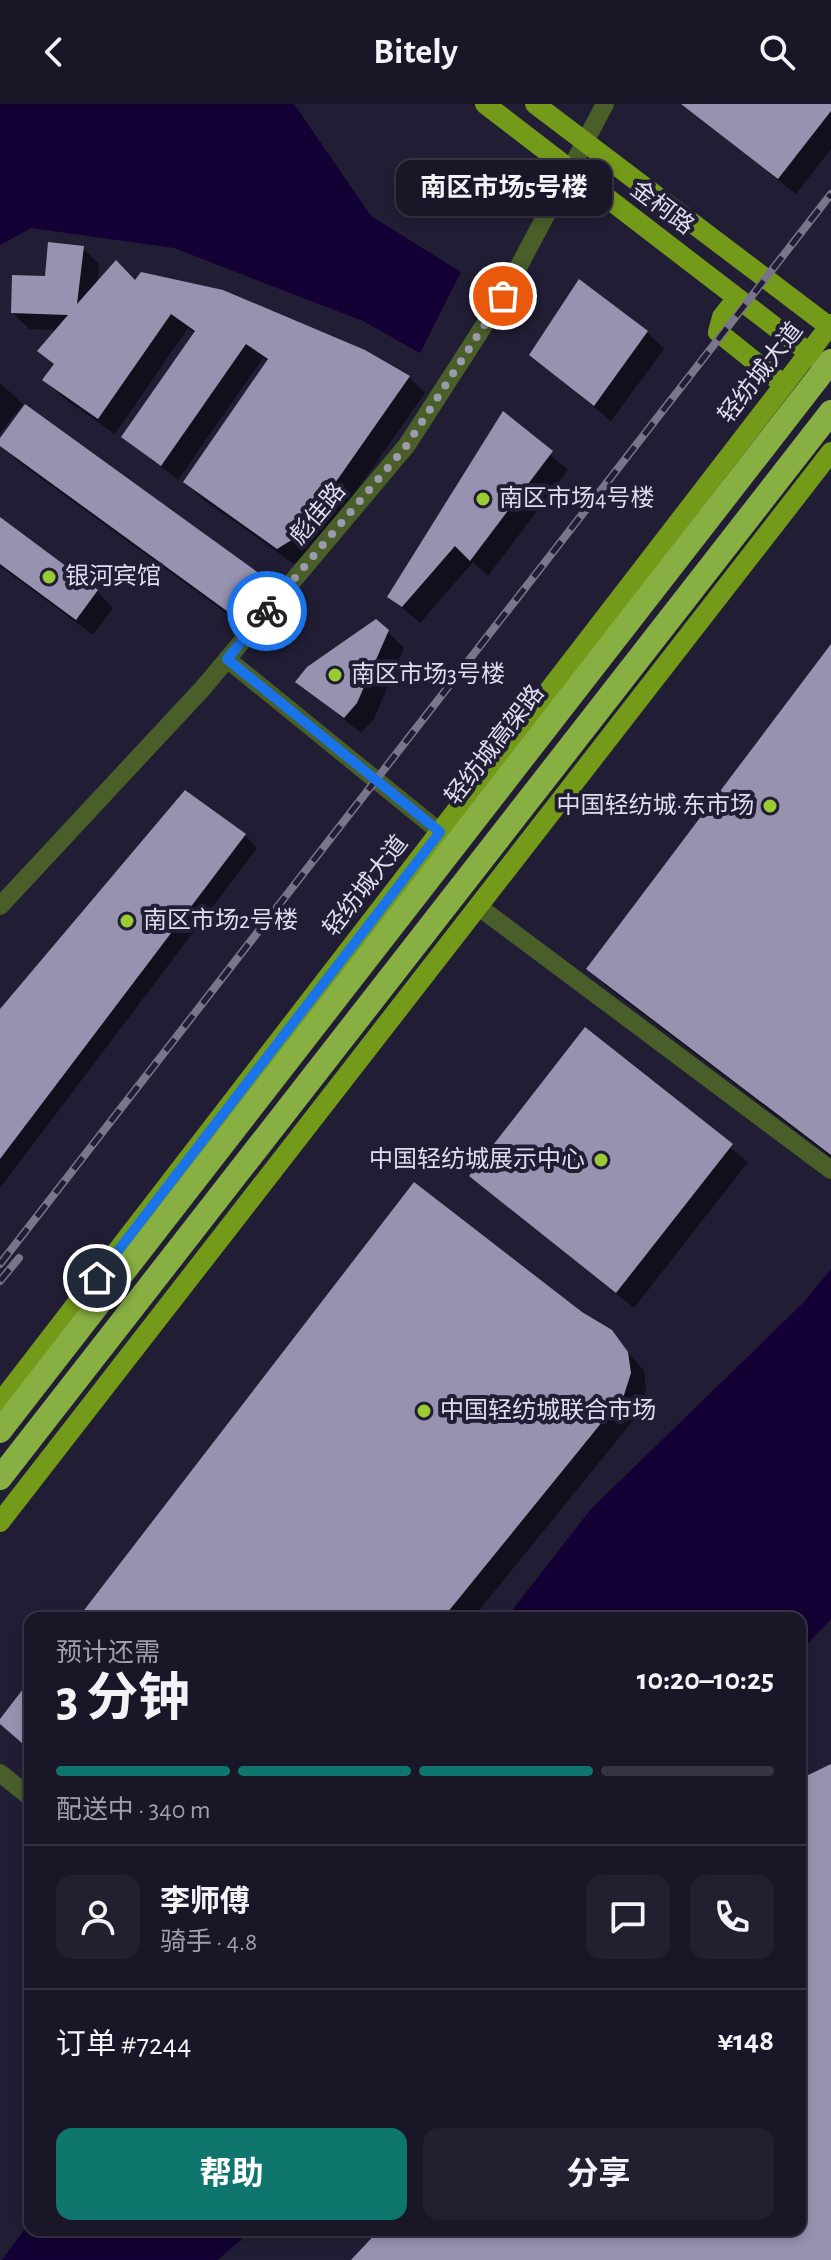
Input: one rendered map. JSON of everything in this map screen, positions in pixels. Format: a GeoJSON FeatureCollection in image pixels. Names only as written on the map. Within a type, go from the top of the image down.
{"type":"FeatureCollection","features":[{"type":"Feature","properties":{"kind":"highway","name":"轻纺城高架路"},"geometry":{"type":"LineString","coordinates":[[0,1431],[820,356]]}},
{"type":"Feature","properties":{"kind":"highway"},"geometry":{"type":"LineString","coordinates":[[0,1478],[831,412]]}},
{"type":"Feature","properties":{"kind":"main road","name":"金柯路"},"geometry":{"type":"LineString","coordinates":[[485,104],[737,298],[820,356],[831,371]]}},
{"type":"Feature","properties":{"kind":"main road","name":"金柯路"},"geometry":{"type":"LineString","coordinates":[[535,104],[830,327]]}},
{"type":"Feature","properties":{"kind":"main road"},"geometry":{"type":"LineString","coordinates":[[737,298],[722,317],[718,332],[784,385]]}},
{"type":"Feature","properties":{"kind":"main road","name":"轻纺城大道"},"geometry":{"type":"LineString","coordinates":[[0,1403],[784,385],[820,356],[830,327]]}},
{"type":"Feature","properties":{"kind":"main road"},"geometry":{"type":"LineString","coordinates":[[0,1522],[831,452]]}},
{"type":"Feature","properties":{"kind":"street","name":"彪佳路"},"geometry":{"type":"LineString","coordinates":[[0,906],[227,659],[407,445],[503,296],[605,104]]}},
{"type":"Feature","properties":{"kind":"street"},"geometry":{"type":"LineString","coordinates":[[227,659],[440,832]]}},
{"type":"Feature","properties":{"kind":"street"},"geometry":{"type":"LineString","coordinates":[[479,907],[831,1170]]}},
{"type":"Feature","properties":{"kind":"street"},"geometry":{"type":"LineString","coordinates":[[0,1773],[24,1792]]}},
{"type":"Feature","properties":{"kind":"shaded area"},"geometry":{"type":"Polygon","coordinates":[[[0,104],[294,104],[371,216],[461,272],[420,353],[363,321],[174,248],[31,228],[0,245],[0,104]]]}},
{"type":"Feature","properties":{"kind":"shaded area"},"geometry":{"type":"Polygon","coordinates":[[[831,1269],[831,1619],[806,1646],[806,1612],[511,1612],[591,1509],[803,1303],[831,1269]]]}},
{"type":"Feature","properties":{"kind":"shaded area"},"geometry":{"type":"Polygon","coordinates":[[[24,2230],[24,2236],[245,2236],[218,2260],[2,2260],[24,2230]]]}},
{"type":"Feature","properties":{"kind":"building"},"geometry":{"type":"Polygon","coordinates":[[[681,104],[831,104],[831,111],[778,179],[681,104]]]}},
{"type":"Feature","properties":{"kind":"building"},"geometry":{"type":"Polygon","coordinates":[[[48,242],[84,246],[77,304],[116,260],[135,280],[141,272],[223,290],[365,350],[410,376],[298,536],[277,549],[183,482],[268,359],[246,344],[161,466],[121,437],[195,331],[171,314],[98,419],[42,380],[54,364],[37,351],[68,315],[11,313],[12,275],[45,276],[48,242]]]}},
{"type":"Feature","properties":{"kind":"building"},"geometry":{"type":"Polygon","coordinates":[[[579,279],[648,331],[594,406],[529,355],[579,279]]]}},
{"type":"Feature","properties":{"kind":"building"},"geometry":{"type":"Polygon","coordinates":[[[25,404],[260,574],[231,614],[0,446],[0,438],[25,404]]]}},
{"type":"Feature","properties":{"kind":"building","name":"南区市场4号楼"},"geometry":{"type":"Polygon","coordinates":[[[503,411],[553,451],[470,561],[455,546],[402,607],[387,597],[503,411]]]}},
{"type":"Feature","properties":{"kind":"building","name":"银河宾馆"},"geometry":{"type":"Polygon","coordinates":[[[0,517],[98,590],[76,620],[0,564],[0,517]]]}},
{"type":"Feature","properties":{"kind":"building","name":"南区市场3号楼"},"geometry":{"type":"Polygon","coordinates":[[[376,619],[389,630],[357,703],[344,718],[295,682],[307,667],[376,619]]]}},
{"type":"Feature","properties":{"kind":"building","name":"中国轻纺城·东市场"},"geometry":{"type":"Polygon","coordinates":[[[831,644],[831,1155],[586,969],[831,644]]]}},
{"type":"Feature","properties":{"kind":"building","name":"南区市场2号楼"},"geometry":{"type":"Polygon","coordinates":[[[185,790],[246,834],[0,1159],[0,1009],[185,790]]]}},
{"type":"Feature","properties":{"kind":"building","name":"中国轻纺城展示中心"},"geometry":{"type":"Polygon","coordinates":[[[585,1027],[733,1144],[616,1293],[469,1176],[585,1027]]]}},
{"type":"Feature","properties":{"kind":"building","name":"中国轻纺城联合市场"},"geometry":{"type":"Polygon","coordinates":[[[414,1182],[582,1312],[612,1330],[628,1352],[631,1373],[624,1395],[448,1612],[83,1612],[414,1182]]]}},
{"type":"Feature","properties":{"kind":"building"},"geometry":{"type":"Polygon","coordinates":[[[24,1688],[24,1745],[0,1724],[0,1719],[24,1688]]]}},
{"type":"Feature","properties":{"kind":"building"},"geometry":{"type":"Polygon","coordinates":[[[831,1764],[831,2260],[351,2260],[373,2236],[806,2236],[806,1776],[831,1764]]]}},
{"type":"Feature","properties":{"kind":"railway"},"geometry":{"type":"LineString","coordinates":[[0,1264],[831,194]]}},
{"type":"Feature","properties":{"kind":"railway"},"geometry":{"type":"LineString","coordinates":[[0,1281],[19,1258]]}},
{"type":"Feature","properties":{"kind":"way so far"},"geometry":{"type":"LineString","coordinates":[[267,611],[407,445],[503,296]]}},
{"type":"Feature","properties":{"kind":"place","name":"南区市场5号楼"},"geometry":{"type":"Point","coordinates":[503,296]}},
{"type":"Feature","properties":{"kind":"place","name":"南区市场4号楼"},"geometry":{"type":"Point","coordinates":[483,499]}},
{"type":"Feature","properties":{"kind":"place","name":"银河宾馆"},"geometry":{"type":"Point","coordinates":[49,577]}},
{"type":"Feature","properties":{"kind":"place","name":"南区市场3号楼"},"geometry":{"type":"Point","coordinates":[335,675]}},
{"type":"Feature","properties":{"kind":"place","name":"中国轻纺城·东市场"},"geometry":{"type":"Point","coordinates":[770,806]}},
{"type":"Feature","properties":{"kind":"place","name":"南区市场2号楼"},"geometry":{"type":"Point","coordinates":[127,921]}},
{"type":"Feature","properties":{"kind":"place","name":"中国轻纺城展示中心"},"geometry":{"type":"Point","coordinates":[601,1160]}},
{"type":"Feature","properties":{"kind":"place","name":"中国轻纺城联合市场"},"geometry":{"type":"Point","coordinates":[424,1411]}},
{"type":"Feature","properties":{"kind":"route"},"geometry":{"type":"LineString","coordinates":[[97,1278],[440,832],[227,659],[267,611]]}}]}
